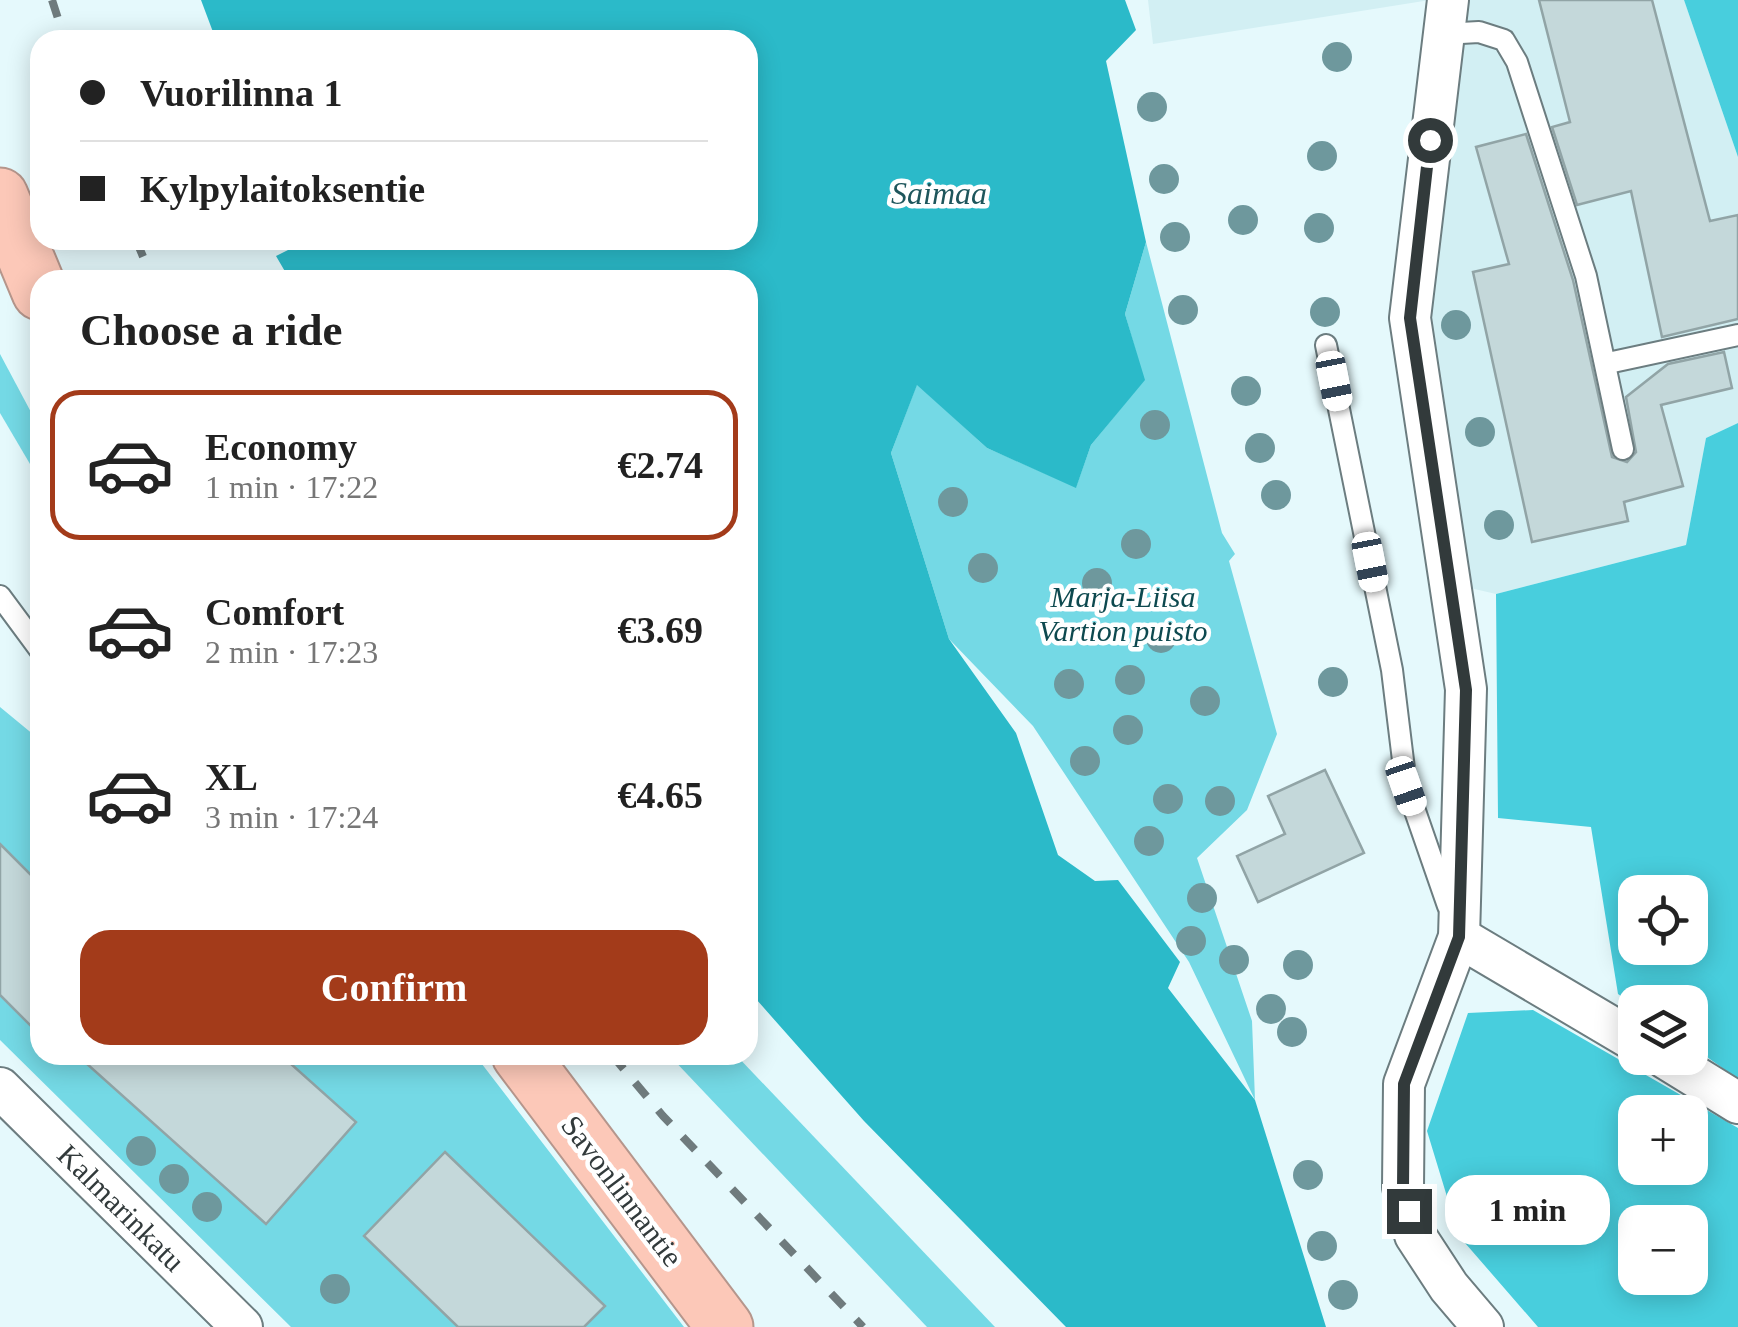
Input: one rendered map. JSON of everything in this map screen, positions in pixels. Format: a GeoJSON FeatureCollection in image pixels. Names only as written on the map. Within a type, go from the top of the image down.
{"type":"FeatureCollection","features":[{"type":"Feature","properties":{"kind":"highway"},"geometry":{"type":"LineString","coordinates":[[0,196],[31,270]]}},
{"type":"Feature","properties":{"kind":"highway","name":"Savonlinnantie"},"geometry":{"type":"LineString","coordinates":[[528,1065],[725,1327]]}},
{"type":"Feature","properties":{"kind":"street"},"geometry":{"type":"LineString","coordinates":[[1446,17],[1410,318],[1466,690],[1459,937],[1404,1084],[1403,1187],[1414,1235],[1448,1287],[1484,1327]]}},
{"type":"Feature","properties":{"kind":"street"},"geometry":{"type":"LineString","coordinates":[[1459,937],[1618,1031]]}},
{"type":"Feature","properties":{"kind":"street"},"geometry":{"type":"LineString","coordinates":[[1693,1075],[1738,1102]]}},
{"type":"Feature","properties":{"kind":"street","name":"Kalmarinkatu"},"geometry":{"type":"LineString","coordinates":[[0,1088],[242,1327]]}},
{"type":"Feature","properties":{"kind":"lane"},"geometry":{"type":"LineString","coordinates":[[1446,17],[1504,40],[1517,62],[1586,276],[1624,449]]}},
{"type":"Feature","properties":{"kind":"lane"},"geometry":{"type":"LineString","coordinates":[[1608,363],[1738,335]]}},
{"type":"Feature","properties":{"kind":"lane"},"geometry":{"type":"LineString","coordinates":[[1326,345],[1392,670],[1406,786],[1459,937]]}},
{"type":"Feature","properties":{"kind":"lane"},"geometry":{"type":"LineString","coordinates":[[0,596],[30,636]]}},
{"type":"Feature","properties":{"kind":"shaded area"},"geometry":{"type":"Polygon","coordinates":[[[1148,0],[1430,0],[1153,44],[1148,0]]]}},
{"type":"Feature","properties":{"kind":"shaded area"},"geometry":{"type":"Polygon","coordinates":[[[1448,0],[1684,0],[1738,157],[1738,423],[1706,438],[1686,545],[1496,594],[1453,584],[1410,318],[1448,0]]]}},
{"type":"Feature","properties":{"kind":"shaded area"},"geometry":{"type":"Polygon","coordinates":[[[1684,0],[1738,0],[1738,157],[1684,0]]]}},
{"type":"Feature","properties":{"kind":"shaded area"},"geometry":{"type":"Polygon","coordinates":[[[1738,423],[1738,1079],[1708,1058],[1708,985],[1618,985],[1618,994],[1591,827],[1498,818],[1496,594],[1686,545],[1706,438],[1738,423]]]}},
{"type":"Feature","properties":{"kind":"shaded area"},"geometry":{"type":"Polygon","coordinates":[[[1533,1010],[1618,1059],[1618,1075],[1646,1075],[1681,1095],[1618,1095],[1618,1185],[1708,1185],[1708,1111],[1738,1128],[1738,1327],[1538,1327],[1459,1236],[1427,1131],[1468,1013],[1533,1010]]]}},
{"type":"Feature","properties":{"kind":"green space","name":"Marja-Liisa Vartion puisto"},"geometry":{"type":"Polygon","coordinates":[[[1146,242],[1222,533],[1235,554],[1229,561],[1277,734],[1247,810],[1197,858],[1252,1021],[1255,1100],[1189,962],[1033,726],[949,639],[891,453],[917,384],[987,448],[1076,487],[1091,445],[1144,380],[1125,314],[1146,242]]]}},
{"type":"Feature","properties":{"kind":"green space"},"geometry":{"type":"Polygon","coordinates":[[[0,354],[30,410],[30,464],[0,413],[0,354]]]}},
{"type":"Feature","properties":{"kind":"green space"},"geometry":{"type":"Polygon","coordinates":[[[0,707],[30,732],[30,1065],[483,1065],[684,1327],[291,1327],[0,1040],[0,707]]]}},
{"type":"Feature","properties":{"kind":"green space"},"geometry":{"type":"Polygon","coordinates":[[[678,1065],[746,1065],[995,1327],[927,1327],[678,1065]]]}},
{"type":"Feature","properties":{"kind":"water","name":"Saimaa"},"geometry":{"type":"Polygon","coordinates":[[[201,0],[1125,0],[1136,30],[1106,61],[1146,242],[1125,314],[1145,380],[1091,445],[1076,488],[987,448],[917,385],[891,453],[949,639],[1016,733],[1058,855],[1095,881],[1118,880],[1180,962],[1168,988],[1255,1100],[1326,1327],[1066,1327],[864,1121],[758,1001],[758,270],[284,270],[276,256],[288,250],[758,250],[758,30],[212,30],[201,0]]]}},
{"type":"Feature","properties":{"kind":"building"},"geometry":{"type":"Polygon","coordinates":[[[1539,0],[1652,0],[1710,221],[1738,215],[1738,319],[1662,337],[1631,191],[1577,205],[1552,127],[1570,122],[1539,0]]]}},
{"type":"Feature","properties":{"kind":"building"},"geometry":{"type":"Polygon","coordinates":[[[1526,134],[1573,280],[1612,457],[1627,462],[1636,452],[1626,397],[1668,364],[1724,352],[1732,388],[1661,405],[1683,486],[1624,502],[1628,521],[1532,542],[1473,272],[1509,264],[1476,147],[1526,134]]]}},
{"type":"Feature","properties":{"kind":"building"},"geometry":{"type":"Polygon","coordinates":[[[1325,770],[1364,853],[1258,902],[1237,856],[1285,834],[1268,796],[1325,770]]]}},
{"type":"Feature","properties":{"kind":"building"},"geometry":{"type":"Polygon","coordinates":[[[0,844],[30,874],[30,1025],[0,995],[0,844]]]}},
{"type":"Feature","properties":{"kind":"building"},"geometry":{"type":"Polygon","coordinates":[[[88,1065],[292,1065],[356,1122],[266,1224],[88,1065]]]}},
{"type":"Feature","properties":{"kind":"building"},"geometry":{"type":"Polygon","coordinates":[[[445,1152],[605,1306],[584,1327],[458,1327],[364,1236],[445,1152]]]}},
{"type":"Feature","properties":{"kind":"railway"},"geometry":{"type":"LineString","coordinates":[[52,0],[62,30]]}},
{"type":"Feature","properties":{"kind":"railway"},"geometry":{"type":"LineString","coordinates":[[140,250],[149,270]]}},
{"type":"Feature","properties":{"kind":"railway"},"geometry":{"type":"LineString","coordinates":[[620,1065],[663,1116],[863,1327]]}},
{"type":"Feature","properties":{"kind":"route"},"geometry":{"type":"LineString","coordinates":[[1409,1211],[1403,1187],[1404,1084],[1459,937],[1466,690],[1410,318],[1430,140]]}}]}
